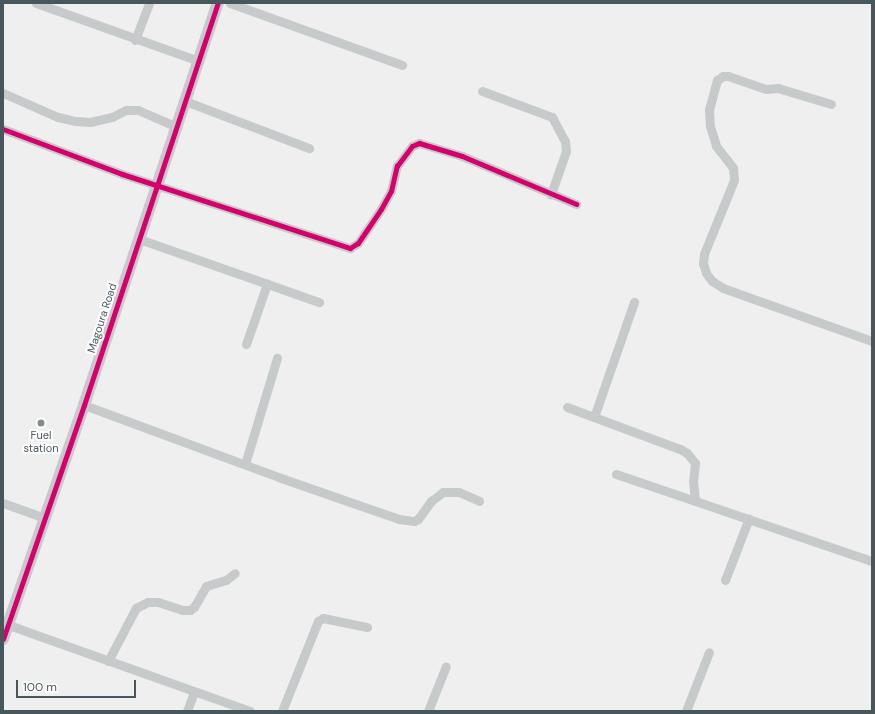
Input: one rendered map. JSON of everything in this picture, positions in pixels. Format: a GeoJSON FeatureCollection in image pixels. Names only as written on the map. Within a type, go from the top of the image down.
{"type":"FeatureCollection","features":[{"type":"Feature","properties":{"kind":"street"},"geometry":{"type":"LineString","coordinates":[[36,3],[135,40],[199,61]]}},
{"type":"Feature","properties":{"kind":"street"},"geometry":{"type":"LineString","coordinates":[[135,40],[149,3]]}},
{"type":"Feature","properties":{"kind":"street","name":"Magoura Road"},"geometry":{"type":"LineString","coordinates":[[3,639],[6,624],[84,405],[218,3]]}},
{"type":"Feature","properties":{"kind":"street"},"geometry":{"type":"LineString","coordinates":[[230,3],[402,65]]}},
{"type":"Feature","properties":{"kind":"street"},"geometry":{"type":"LineString","coordinates":[[831,104],[778,88],[766,89],[728,76],[723,76],[717,80],[709,109],[710,126],[716,146],[733,168],[734,180],[704,254],[703,263],[706,273],[712,281],[723,288],[872,341]]}},
{"type":"Feature","properties":{"kind":"street"},"geometry":{"type":"LineString","coordinates":[[482,91],[552,117],[565,141],[566,151],[551,194]]}},
{"type":"Feature","properties":{"kind":"street"},"geometry":{"type":"LineString","coordinates":[[3,93],[58,117],[74,121],[90,122],[112,117],[126,110],[138,110],[177,127]]}},
{"type":"Feature","properties":{"kind":"street"},"geometry":{"type":"LineString","coordinates":[[185,101],[309,148]]}},
{"type":"Feature","properties":{"kind":"street"},"geometry":{"type":"LineString","coordinates":[[3,129],[122,174],[158,184],[350,248],[358,243],[385,203],[391,191],[397,166],[412,146],[419,143],[462,156],[576,204]]}},
{"type":"Feature","properties":{"kind":"street"},"geometry":{"type":"LineString","coordinates":[[139,239],[319,302]]}},
{"type":"Feature","properties":{"kind":"street"},"geometry":{"type":"LineString","coordinates":[[246,344],[267,284]]}},
{"type":"Feature","properties":{"kind":"street"},"geometry":{"type":"LineString","coordinates":[[594,417],[634,302]]}},
{"type":"Feature","properties":{"kind":"street"},"geometry":{"type":"LineString","coordinates":[[245,464],[278,358]]}},
{"type":"Feature","properties":{"kind":"street"},"geometry":{"type":"LineString","coordinates":[[84,405],[245,464],[408,521],[418,519],[431,501],[443,492],[459,492],[479,501]]}},
{"type":"Feature","properties":{"kind":"street"},"geometry":{"type":"LineString","coordinates":[[567,407],[680,449],[687,453],[695,463],[693,481],[695,500]]}},
{"type":"Feature","properties":{"kind":"street"},"geometry":{"type":"LineString","coordinates":[[616,474],[872,561]]}},
{"type":"Feature","properties":{"kind":"street"},"geometry":{"type":"LineString","coordinates":[[3,503],[45,518]]}},
{"type":"Feature","properties":{"kind":"street"},"geometry":{"type":"LineString","coordinates":[[725,580],[749,518]]}},
{"type":"Feature","properties":{"kind":"street"},"geometry":{"type":"LineString","coordinates":[[108,661],[136,608],[148,602],[158,602],[182,610],[190,610],[194,607],[206,586],[226,580],[235,572]]}},
{"type":"Feature","properties":{"kind":"street"},"geometry":{"type":"LineString","coordinates":[[282,711],[318,621],[323,618],[367,627]]}},
{"type":"Feature","properties":{"kind":"street"},"geometry":{"type":"LineString","coordinates":[[6,624],[250,711]]}},
{"type":"Feature","properties":{"kind":"street"},"geometry":{"type":"LineString","coordinates":[[686,711],[709,652]]}},
{"type":"Feature","properties":{"kind":"street"},"geometry":{"type":"LineString","coordinates":[[428,711],[446,666]]}},
{"type":"Feature","properties":{"kind":"street"},"geometry":{"type":"LineString","coordinates":[[187,711],[194,692]]}},
{"type":"Feature","properties":{"kind":"cycle path"},"geometry":{"type":"LineString","coordinates":[[3,639],[84,405],[218,3]]}},
{"type":"Feature","properties":{"kind":"cycle path"},"geometry":{"type":"LineString","coordinates":[[3,129],[122,174],[350,248],[358,243],[381,209],[391,191],[397,166],[412,146],[419,143],[462,156],[576,204]]}},
{"type":"Feature","properties":{"kind":"place","name":"Fuel station"},"geometry":{"type":"Point","coordinates":[41,423]}}]}
